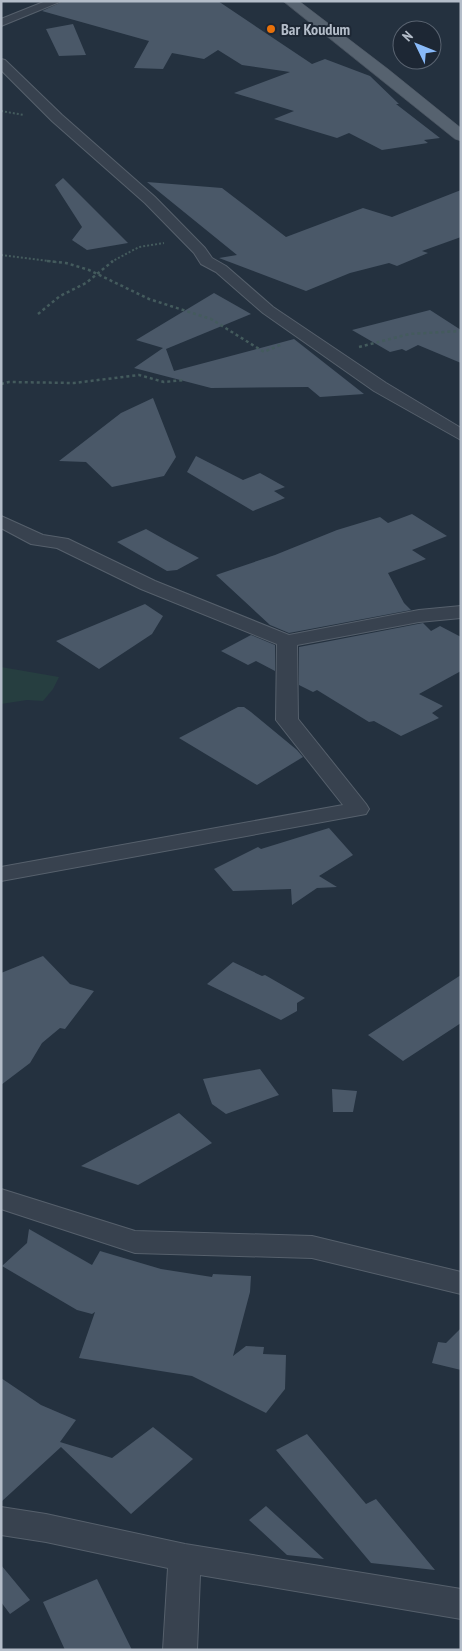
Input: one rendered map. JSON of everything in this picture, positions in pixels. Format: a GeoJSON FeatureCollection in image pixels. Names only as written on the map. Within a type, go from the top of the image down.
{"type":"FeatureCollection","features":[{"type":"Feature","properties":{"kind":"main road"},"geometry":{"type":"LineString","coordinates":[[290,1],[461,136]]}},
{"type":"Feature","properties":{"kind":"street"},"geometry":{"type":"LineString","coordinates":[[1,23],[57,1]]}},
{"type":"Feature","properties":{"kind":"street"},"geometry":{"type":"LineString","coordinates":[[1,63],[57,118],[150,200],[189,240],[206,261],[221,269],[268,310],[380,387],[461,435]]}},
{"type":"Feature","properties":{"kind":"street"},"geometry":{"type":"LineString","coordinates":[[1,520],[38,540],[61,543],[148,585],[287,641],[419,616],[461,612]]}},
{"type":"Feature","properties":{"kind":"street"},"geometry":{"type":"LineString","coordinates":[[1,874],[358,809],[287,720],[287,641]]}},
{"type":"Feature","properties":{"kind":"street"},"geometry":{"type":"LineString","coordinates":[[1,1199],[135,1242],[312,1247],[461,1284]]}},
{"type":"Feature","properties":{"kind":"street"},"geometry":{"type":"LineString","coordinates":[[1,1521],[46,1528],[185,1558],[461,1604]]}},
{"type":"Feature","properties":{"kind":"street"},"geometry":{"type":"LineString","coordinates":[[180,1650],[185,1558]]}},
{"type":"Feature","properties":{"kind":"path"},"geometry":{"type":"LineString","coordinates":[[38,314],[60,296],[86,283],[98,274],[104,266],[139,247],[189,240]]}},
{"type":"Feature","properties":{"kind":"path"},"geometry":{"type":"LineString","coordinates":[[1,255],[66,263],[98,274],[149,299],[211,319],[264,352],[278,345],[298,340],[314,340]]}},
{"type":"Feature","properties":{"kind":"path"},"geometry":{"type":"LineString","coordinates":[[329,352],[352,350],[371,342],[429,331],[461,331]]}},
{"type":"Feature","properties":{"kind":"path"},"geometry":{"type":"LineString","coordinates":[[1,384],[9,382],[74,382],[139,375],[164,382],[184,380]]}},
{"type":"Feature","properties":{"kind":"green space"},"geometry":{"type":"Polygon","coordinates":[[[1,667],[59,677],[53,689],[43,701],[27,700],[1,704],[1,667]]]}},
{"type":"Feature","properties":{"kind":"building"},"geometry":{"type":"Polygon","coordinates":[[[64,1],[218,1],[312,64],[325,59],[370,76],[399,104],[396,104],[440,138],[424,140],[428,143],[382,150],[349,133],[337,138],[274,119],[294,111],[234,93],[290,72],[242,65],[218,50],[204,59],[172,53],[163,69],[134,68],[149,41],[42,11],[64,1]]]}},
{"type":"Feature","properties":{"kind":"building"},"geometry":{"type":"Polygon","coordinates":[[[73,24],[86,55],[59,56],[46,29],[73,24]]]}},
{"type":"Feature","properties":{"kind":"building"},"geometry":{"type":"Polygon","coordinates":[[[63,178],[128,243],[87,250],[72,240],[82,227],[55,185],[63,178]]]}},
{"type":"Feature","properties":{"kind":"building"},"geometry":{"type":"Polygon","coordinates":[[[147,182],[222,188],[286,237],[363,208],[392,217],[461,190],[461,237],[422,251],[428,253],[397,266],[389,263],[350,273],[306,291],[219,258],[237,255],[147,182]]]}},
{"type":"Feature","properties":{"kind":"building"},"geometry":{"type":"Polygon","coordinates":[[[214,293],[251,314],[166,349],[174,371],[294,339],[364,394],[320,397],[308,387],[211,388],[134,368],[163,348],[136,340],[214,293]]]}},
{"type":"Feature","properties":{"kind":"building"},"geometry":{"type":"Polygon","coordinates":[[[430,310],[461,330],[461,363],[418,345],[406,351],[402,349],[390,352],[352,330],[430,310]]]}},
{"type":"Feature","properties":{"kind":"building"},"geometry":{"type":"Polygon","coordinates":[[[153,398],[176,457],[164,476],[112,487],[86,462],[59,461],[121,413],[153,398]]]}},
{"type":"Feature","properties":{"kind":"building"},"geometry":{"type":"Polygon","coordinates":[[[196,456],[243,480],[260,473],[285,487],[274,491],[285,498],[253,511],[187,472],[196,456]]]}},
{"type":"Feature","properties":{"kind":"building"},"geometry":{"type":"Polygon","coordinates":[[[412,514],[447,536],[412,550],[426,559],[388,573],[404,603],[411,610],[289,633],[270,625],[216,575],[275,555],[337,530],[380,517],[388,523],[412,514]]]}},
{"type":"Feature","properties":{"kind":"building"},"geometry":{"type":"Polygon","coordinates":[[[146,529],[199,558],[177,570],[167,571],[117,542],[146,529]]]}},
{"type":"Feature","properties":{"kind":"building"},"geometry":{"type":"Polygon","coordinates":[[[145,604],[163,616],[152,634],[99,669],[56,641],[145,604]]]}},
{"type":"Feature","properties":{"kind":"building"},"geometry":{"type":"Polygon","coordinates":[[[423,623],[431,631],[440,626],[461,637],[461,671],[419,694],[443,706],[432,713],[439,718],[401,736],[374,721],[369,722],[317,690],[313,692],[299,685],[299,647],[423,623]]]}},
{"type":"Feature","properties":{"kind":"building"},"geometry":{"type":"Polygon","coordinates":[[[251,635],[275,645],[275,671],[256,661],[248,665],[221,651],[251,635]]]}},
{"type":"Feature","properties":{"kind":"building"},"geometry":{"type":"Polygon","coordinates":[[[238,707],[244,707],[251,712],[303,757],[257,785],[179,738],[238,707]]]}},
{"type":"Feature","properties":{"kind":"building"},"geometry":{"type":"Polygon","coordinates":[[[329,828],[353,855],[319,876],[337,887],[317,888],[292,905],[291,889],[233,891],[214,869],[258,847],[261,849],[329,828]]]}},
{"type":"Feature","properties":{"kind":"building"},"geometry":{"type":"Polygon","coordinates":[[[43,956],[70,984],[94,991],[65,1029],[60,1028],[42,1043],[30,1063],[1,1085],[1,973],[43,956]]]}},
{"type":"Feature","properties":{"kind":"building"},"geometry":{"type":"Polygon","coordinates":[[[233,962],[262,976],[265,975],[305,998],[297,1003],[297,1011],[281,1020],[207,984],[233,962]]]}},
{"type":"Feature","properties":{"kind":"building"},"geometry":{"type":"Polygon","coordinates":[[[461,975],[461,1023],[403,1061],[368,1035],[461,975]]]}},
{"type":"Feature","properties":{"kind":"building"},"geometry":{"type":"Polygon","coordinates":[[[260,1069],[279,1095],[226,1114],[212,1104],[203,1079],[260,1069]]]}},
{"type":"Feature","properties":{"kind":"building"},"geometry":{"type":"Polygon","coordinates":[[[332,1089],[357,1091],[353,1112],[333,1112],[332,1089]]]}},
{"type":"Feature","properties":{"kind":"building"},"geometry":{"type":"Polygon","coordinates":[[[179,1113],[212,1143],[138,1185],[81,1166],[179,1113]]]}},
{"type":"Feature","properties":{"kind":"building"},"geometry":{"type":"Polygon","coordinates":[[[29,1229],[92,1265],[100,1251],[161,1269],[212,1277],[213,1274],[251,1276],[250,1292],[233,1356],[246,1346],[264,1347],[263,1354],[286,1355],[285,1389],[266,1413],[192,1376],[79,1358],[95,1312],[92,1314],[77,1310],[2,1266],[27,1243],[29,1229]]]}},
{"type":"Feature","properties":{"kind":"building"},"geometry":{"type":"Polygon","coordinates":[[[461,1328],[461,1370],[432,1363],[438,1342],[446,1343],[461,1328]]]}},
{"type":"Feature","properties":{"kind":"building"},"geometry":{"type":"Polygon","coordinates":[[[1,1378],[41,1405],[76,1420],[60,1442],[112,1458],[153,1427],[193,1459],[131,1514],[61,1447],[1,1502],[1,1378]]]}},
{"type":"Feature","properties":{"kind":"building"},"geometry":{"type":"Polygon","coordinates":[[[307,1434],[366,1504],[376,1499],[435,1570],[371,1563],[276,1450],[307,1434]]]}},
{"type":"Feature","properties":{"kind":"building"},"geometry":{"type":"Polygon","coordinates":[[[266,1506],[324,1559],[287,1555],[249,1520],[266,1506]]]}},
{"type":"Feature","properties":{"kind":"building"},"geometry":{"type":"Polygon","coordinates":[[[1,1565],[30,1600],[10,1614],[1,1602],[1,1565]]]}},
{"type":"Feature","properties":{"kind":"building"},"geometry":{"type":"Polygon","coordinates":[[[97,1579],[132,1650],[65,1650],[43,1602],[97,1579]]]}},
{"type":"Feature","properties":{"kind":"place","name":"Bar Koudum"},"geometry":{"type":"Point","coordinates":[271,29]}}]}
